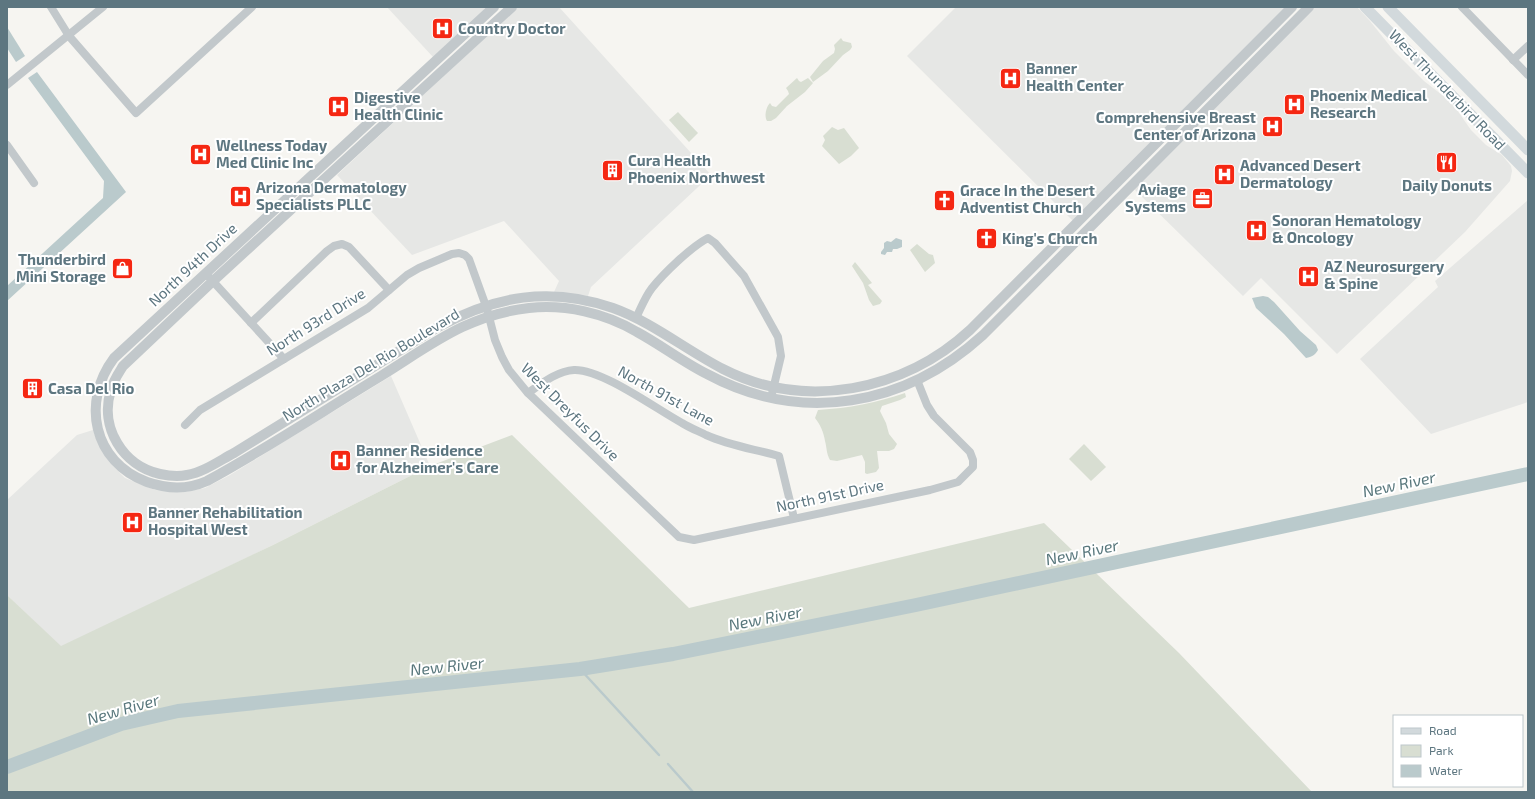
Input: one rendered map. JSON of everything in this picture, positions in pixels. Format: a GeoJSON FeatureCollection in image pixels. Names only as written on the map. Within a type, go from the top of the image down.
{"type":"FeatureCollection","features":[{"type":"Feature","properties":{"kind":"main road","name":"West Thunderbird Road"},"geometry":{"type":"LineString","coordinates":[[1365,7],[1527,172]]}},
{"type":"Feature","properties":{"kind":"main road","name":"West Thunderbird Road"},"geometry":{"type":"LineString","coordinates":[[1388,7],[1528,150]]}},
{"type":"Feature","properties":{"kind":"street"},"geometry":{"type":"LineString","coordinates":[[51,7],[69,36],[136,113],[252,7]]}},
{"type":"Feature","properties":{"kind":"street"},"geometry":{"type":"LineString","coordinates":[[7,85],[103,7]]}},
{"type":"Feature","properties":{"kind":"street","name":"North 94th Drive"},"geometry":{"type":"LineString","coordinates":[[129,473],[110,455],[104,446],[99,432],[95,407],[97,392],[104,373],[120,350],[206,273],[494,7]]}},
{"type":"Feature","properties":{"kind":"street","name":"North 94th Drive"},"geometry":{"type":"LineString","coordinates":[[135,464],[117,444],[111,428],[108,409],[110,391],[123,366],[213,281],[512,7]]}},
{"type":"Feature","properties":{"kind":"street","name":"North Plaza Del Rio Boulevard"},"geometry":{"type":"LineString","coordinates":[[135,464],[147,470],[176,476],[188,475],[200,471],[234,453],[438,327],[485,305],[522,297],[552,296],[572,298],[614,308],[636,318],[723,369],[752,381],[774,387],[812,391],[857,388],[904,374],[946,351],[974,326],[1292,7]]}},
{"type":"Feature","properties":{"kind":"street","name":"North Plaza Del Rio Boulevard"},"geometry":{"type":"LineString","coordinates":[[129,473],[154,484],[176,488],[197,485],[207,481],[384,375],[452,331],[489,316],[513,310],[552,307],[570,309],[602,316],[624,325],[707,374],[747,392],[771,398],[817,403],[833,403],[860,399],[886,392],[917,380],[944,366],[983,334],[1309,7]]}},
{"type":"Feature","properties":{"kind":"street"},"geometry":{"type":"LineString","coordinates":[[1462,7],[1528,75]]}},
{"type":"Feature","properties":{"kind":"street"},"geometry":{"type":"LineString","coordinates":[[1263,36],[1272,45]]}},
{"type":"Feature","properties":{"kind":"street"},"geometry":{"type":"LineString","coordinates":[[1513,60],[1528,46]]}},
{"type":"Feature","properties":{"kind":"street"},"geometry":{"type":"LineString","coordinates":[[1188,112],[1196,120]]}},
{"type":"Feature","properties":{"kind":"street"},"geometry":{"type":"LineString","coordinates":[[7,145],[34,183]]}},
{"type":"Feature","properties":{"kind":"street"},"geometry":{"type":"LineString","coordinates":[[336,152],[344,161]]}},
{"type":"Feature","properties":{"kind":"street"},"geometry":{"type":"LineString","coordinates":[[1137,163],[1145,171]]}},
{"type":"Feature","properties":{"kind":"street"},"geometry":{"type":"LineString","coordinates":[[1084,216],[1093,224]]}},
{"type":"Feature","properties":{"kind":"street"},"geometry":{"type":"LineString","coordinates":[[636,318],[651,289],[659,280],[699,243],[708,238],[715,243],[744,276],[778,337],[781,356],[771,398]]}},
{"type":"Feature","properties":{"kind":"street"},"geometry":{"type":"LineString","coordinates":[[251,323],[327,252],[334,246],[342,244],[349,247],[389,290]]}},
{"type":"Feature","properties":{"kind":"street","name":"North 93rd Drive"},"geometry":{"type":"LineString","coordinates":[[185,425],[200,410],[368,308],[407,275],[431,262],[452,254],[459,253],[465,255]]}},
{"type":"Feature","properties":{"kind":"street","name":"West Dreyfus Drive"},"geometry":{"type":"LineString","coordinates":[[465,255],[469,259],[489,316],[495,340],[502,357],[514,376],[528,393],[670,530],[679,537],[686,539]]}},
{"type":"Feature","properties":{"kind":"street"},"geometry":{"type":"LineString","coordinates":[[1036,263],[1045,272]]}},
{"type":"Feature","properties":{"kind":"street"},"geometry":{"type":"LineString","coordinates":[[206,273],[284,359]]}},
{"type":"Feature","properties":{"kind":"street"},"geometry":{"type":"LineString","coordinates":[[570,309],[572,298]]}},
{"type":"Feature","properties":{"kind":"street"},"geometry":{"type":"LineString","coordinates":[[946,351],[952,360]]}},
{"type":"Feature","properties":{"kind":"street","name":"North 91st Lane"},"geometry":{"type":"LineString","coordinates":[[528,393],[544,381],[561,374],[573,370],[586,372],[604,377],[683,424],[708,436],[747,449],[779,456],[794,518]]}},
{"type":"Feature","properties":{"kind":"street","name":"North 91st Drive"},"geometry":{"type":"LineString","coordinates":[[686,539],[694,540],[947,486],[958,482],[973,467],[973,460],[970,452],[934,416],[927,405],[917,380]]}},
{"type":"Feature","properties":{"kind":"street"},"geometry":{"type":"LineString","coordinates":[[857,388],[860,399]]}},
{"type":"Feature","properties":{"kind":"shaded area"},"geometry":{"type":"Polygon","coordinates":[[[387,7],[488,7],[433,57],[387,7]]]}},
{"type":"Feature","properties":{"kind":"shaded area"},"geometry":{"type":"Polygon","coordinates":[[[518,7],[559,7],[711,175],[591,287],[588,296],[554,292],[559,281],[504,221],[412,255],[337,175],[518,7]]]}},
{"type":"Feature","properties":{"kind":"shaded area"},"geometry":{"type":"Polygon","coordinates":[[[956,7],[1286,7],[1073,221],[907,56],[956,7]]]}},
{"type":"Feature","properties":{"kind":"shaded area"},"geometry":{"type":"Polygon","coordinates":[[[1315,7],[1357,7],[1394,51],[1424,81],[1446,98],[1457,110],[1471,130],[1486,145],[1502,155],[1511,166],[1512,171],[1510,181],[1465,232],[1337,354],[1261,278],[1243,296],[1134,189],[1315,7]]]}},
{"type":"Feature","properties":{"kind":"shaded area"},"geometry":{"type":"Polygon","coordinates":[[[1528,200],[1528,402],[1431,434],[1360,359],[1438,287],[1435,281],[1528,200]]]}},
{"type":"Feature","properties":{"kind":"shaded area","name":"Banner Rehabilitation Hospital West"},"geometry":{"type":"Polygon","coordinates":[[[391,376],[430,466],[273,545],[61,647],[7,595],[7,500],[77,435],[93,430],[103,453],[110,463],[125,478],[155,490],[185,492],[205,488],[230,475],[391,376]]]}},
{"type":"Feature","properties":{"kind":"green space"},"geometry":{"type":"Polygon","coordinates":[[[841,38],[843,41],[851,43],[852,47],[828,71],[813,82],[810,77],[823,61],[834,53],[834,45],[841,38]]]}},
{"type":"Feature","properties":{"kind":"green space"},"geometry":{"type":"Polygon","coordinates":[[[797,78],[801,82],[808,78],[813,83],[776,118],[771,121],[767,121],[766,114],[770,103],[772,106],[776,107],[789,94],[786,88],[797,78]]]}},
{"type":"Feature","properties":{"kind":"green space"},"geometry":{"type":"Polygon","coordinates":[[[678,112],[698,133],[689,142],[669,120],[678,112]]]}},
{"type":"Feature","properties":{"kind":"green space"},"geometry":{"type":"Polygon","coordinates":[[[832,127],[838,130],[844,128],[859,148],[851,156],[839,164],[822,146],[825,140],[823,136],[832,127]]]}},
{"type":"Feature","properties":{"kind":"green space"},"geometry":{"type":"Polygon","coordinates":[[[917,244],[929,254],[933,255],[935,263],[925,272],[910,250],[917,244]]]}},
{"type":"Feature","properties":{"kind":"green space"},"geometry":{"type":"Polygon","coordinates":[[[855,262],[872,283],[868,285],[882,301],[880,304],[873,306],[869,300],[863,283],[852,266],[855,262]]]}},
{"type":"Feature","properties":{"kind":"green space"},"geometry":{"type":"Polygon","coordinates":[[[905,393],[906,397],[882,406],[880,411],[886,423],[889,434],[897,444],[894,449],[889,451],[877,451],[879,468],[876,472],[865,473],[865,462],[862,455],[837,461],[830,460],[827,453],[823,432],[815,418],[818,410],[841,408],[884,400],[905,393]]]}},
{"type":"Feature","properties":{"kind":"green space"},"geometry":{"type":"Polygon","coordinates":[[[512,435],[689,608],[1044,523],[1179,653],[1312,792],[7,792],[7,595],[61,646],[273,545],[430,466],[512,435]]]}},
{"type":"Feature","properties":{"kind":"green space"},"geometry":{"type":"Polygon","coordinates":[[[1084,444],[1106,467],[1091,481],[1069,459],[1084,444]]]}},
{"type":"Feature","properties":{"kind":"water"},"geometry":{"type":"Polygon","coordinates":[[[7,27],[25,56],[16,62],[7,48],[7,27]]]}},
{"type":"Feature","properties":{"kind":"water"},"geometry":{"type":"Polygon","coordinates":[[[37,72],[126,192],[7,301],[7,286],[103,198],[104,181],[28,78],[37,72]]]}},
{"type":"Feature","properties":{"kind":"water"},"geometry":{"type":"Polygon","coordinates":[[[896,238],[902,240],[902,247],[893,249],[892,252],[887,252],[885,255],[881,254],[884,248],[884,243],[887,241],[891,242],[896,238]]]}},
{"type":"Feature","properties":{"kind":"water"},"geometry":{"type":"Polygon","coordinates":[[[1263,296],[1268,297],[1274,302],[1300,331],[1316,345],[1318,350],[1312,356],[1306,358],[1284,334],[1256,308],[1252,298],[1263,296]]]}},
{"type":"Feature","properties":{"kind":"waterway","name":"New River"},"geometry":{"type":"LineString","coordinates":[[7,767],[121,724],[178,711],[580,669],[673,654],[916,605],[1528,474]]}},
{"type":"Feature","properties":{"kind":"waterway"},"geometry":{"type":"LineString","coordinates":[[580,669],[659,755]]}},
{"type":"Feature","properties":{"kind":"waterway"},"geometry":{"type":"LineString","coordinates":[[668,764],[693,792]]}},
{"type":"Feature","properties":{"kind":"place","name":"Country Doctor"},"geometry":{"type":"Point","coordinates":[443,29]}},
{"type":"Feature","properties":{"kind":"place","name":"Banner Health Center"},"geometry":{"type":"Point","coordinates":[1010,78]}},
{"type":"Feature","properties":{"kind":"place","name":"Phoenix Medical Research"},"geometry":{"type":"Point","coordinates":[1294,105]}},
{"type":"Feature","properties":{"kind":"place","name":"Digestive Health Clinic"},"geometry":{"type":"Point","coordinates":[338,107]}},
{"type":"Feature","properties":{"kind":"place","name":"Comprehensive Breast Center of Arizona"},"geometry":{"type":"Point","coordinates":[1272,127]}},
{"type":"Feature","properties":{"kind":"place","name":"Wellness Today Med Clinic Inc"},"geometry":{"type":"Point","coordinates":[200,155]}},
{"type":"Feature","properties":{"kind":"place","name":"Daily Donuts"},"geometry":{"type":"Point","coordinates":[1447,163]}},
{"type":"Feature","properties":{"kind":"place","name":"Cura Health Phoenix Northwest"},"geometry":{"type":"Point","coordinates":[613,170]}},
{"type":"Feature","properties":{"kind":"place","name":"Advanced Desert Dermatology"},"geometry":{"type":"Point","coordinates":[1224,175]}},
{"type":"Feature","properties":{"kind":"place","name":"Arizona Dermatology Specialists PLLC"},"geometry":{"type":"Point","coordinates":[240,197]}},
{"type":"Feature","properties":{"kind":"place","name":"Aviage Systems"},"geometry":{"type":"Point","coordinates":[1202,199]}},
{"type":"Feature","properties":{"kind":"place","name":"Grace In the Desert Adventist Church"},"geometry":{"type":"Point","coordinates":[945,200]}},
{"type":"Feature","properties":{"kind":"place","name":"Sonoran Hematology & Oncology"},"geometry":{"type":"Point","coordinates":[1256,230]}},
{"type":"Feature","properties":{"kind":"place","name":"King's Church"},"geometry":{"type":"Point","coordinates":[987,239]}},
{"type":"Feature","properties":{"kind":"place","name":"Thunderbird Mini Storage"},"geometry":{"type":"Point","coordinates":[122,269]}},
{"type":"Feature","properties":{"kind":"place","name":"AZ Neurosurgery & Spine"},"geometry":{"type":"Point","coordinates":[1308,276]}},
{"type":"Feature","properties":{"kind":"place","name":"Casa Del Rio"},"geometry":{"type":"Point","coordinates":[32,389]}},
{"type":"Feature","properties":{"kind":"place","name":"Banner Residence for Alzheimer's Care"},"geometry":{"type":"Point","coordinates":[341,460]}},
{"type":"Feature","properties":{"kind":"place","name":"Banner Rehabilitation Hospital West"},"geometry":{"type":"Point","coordinates":[133,522]}}]}
